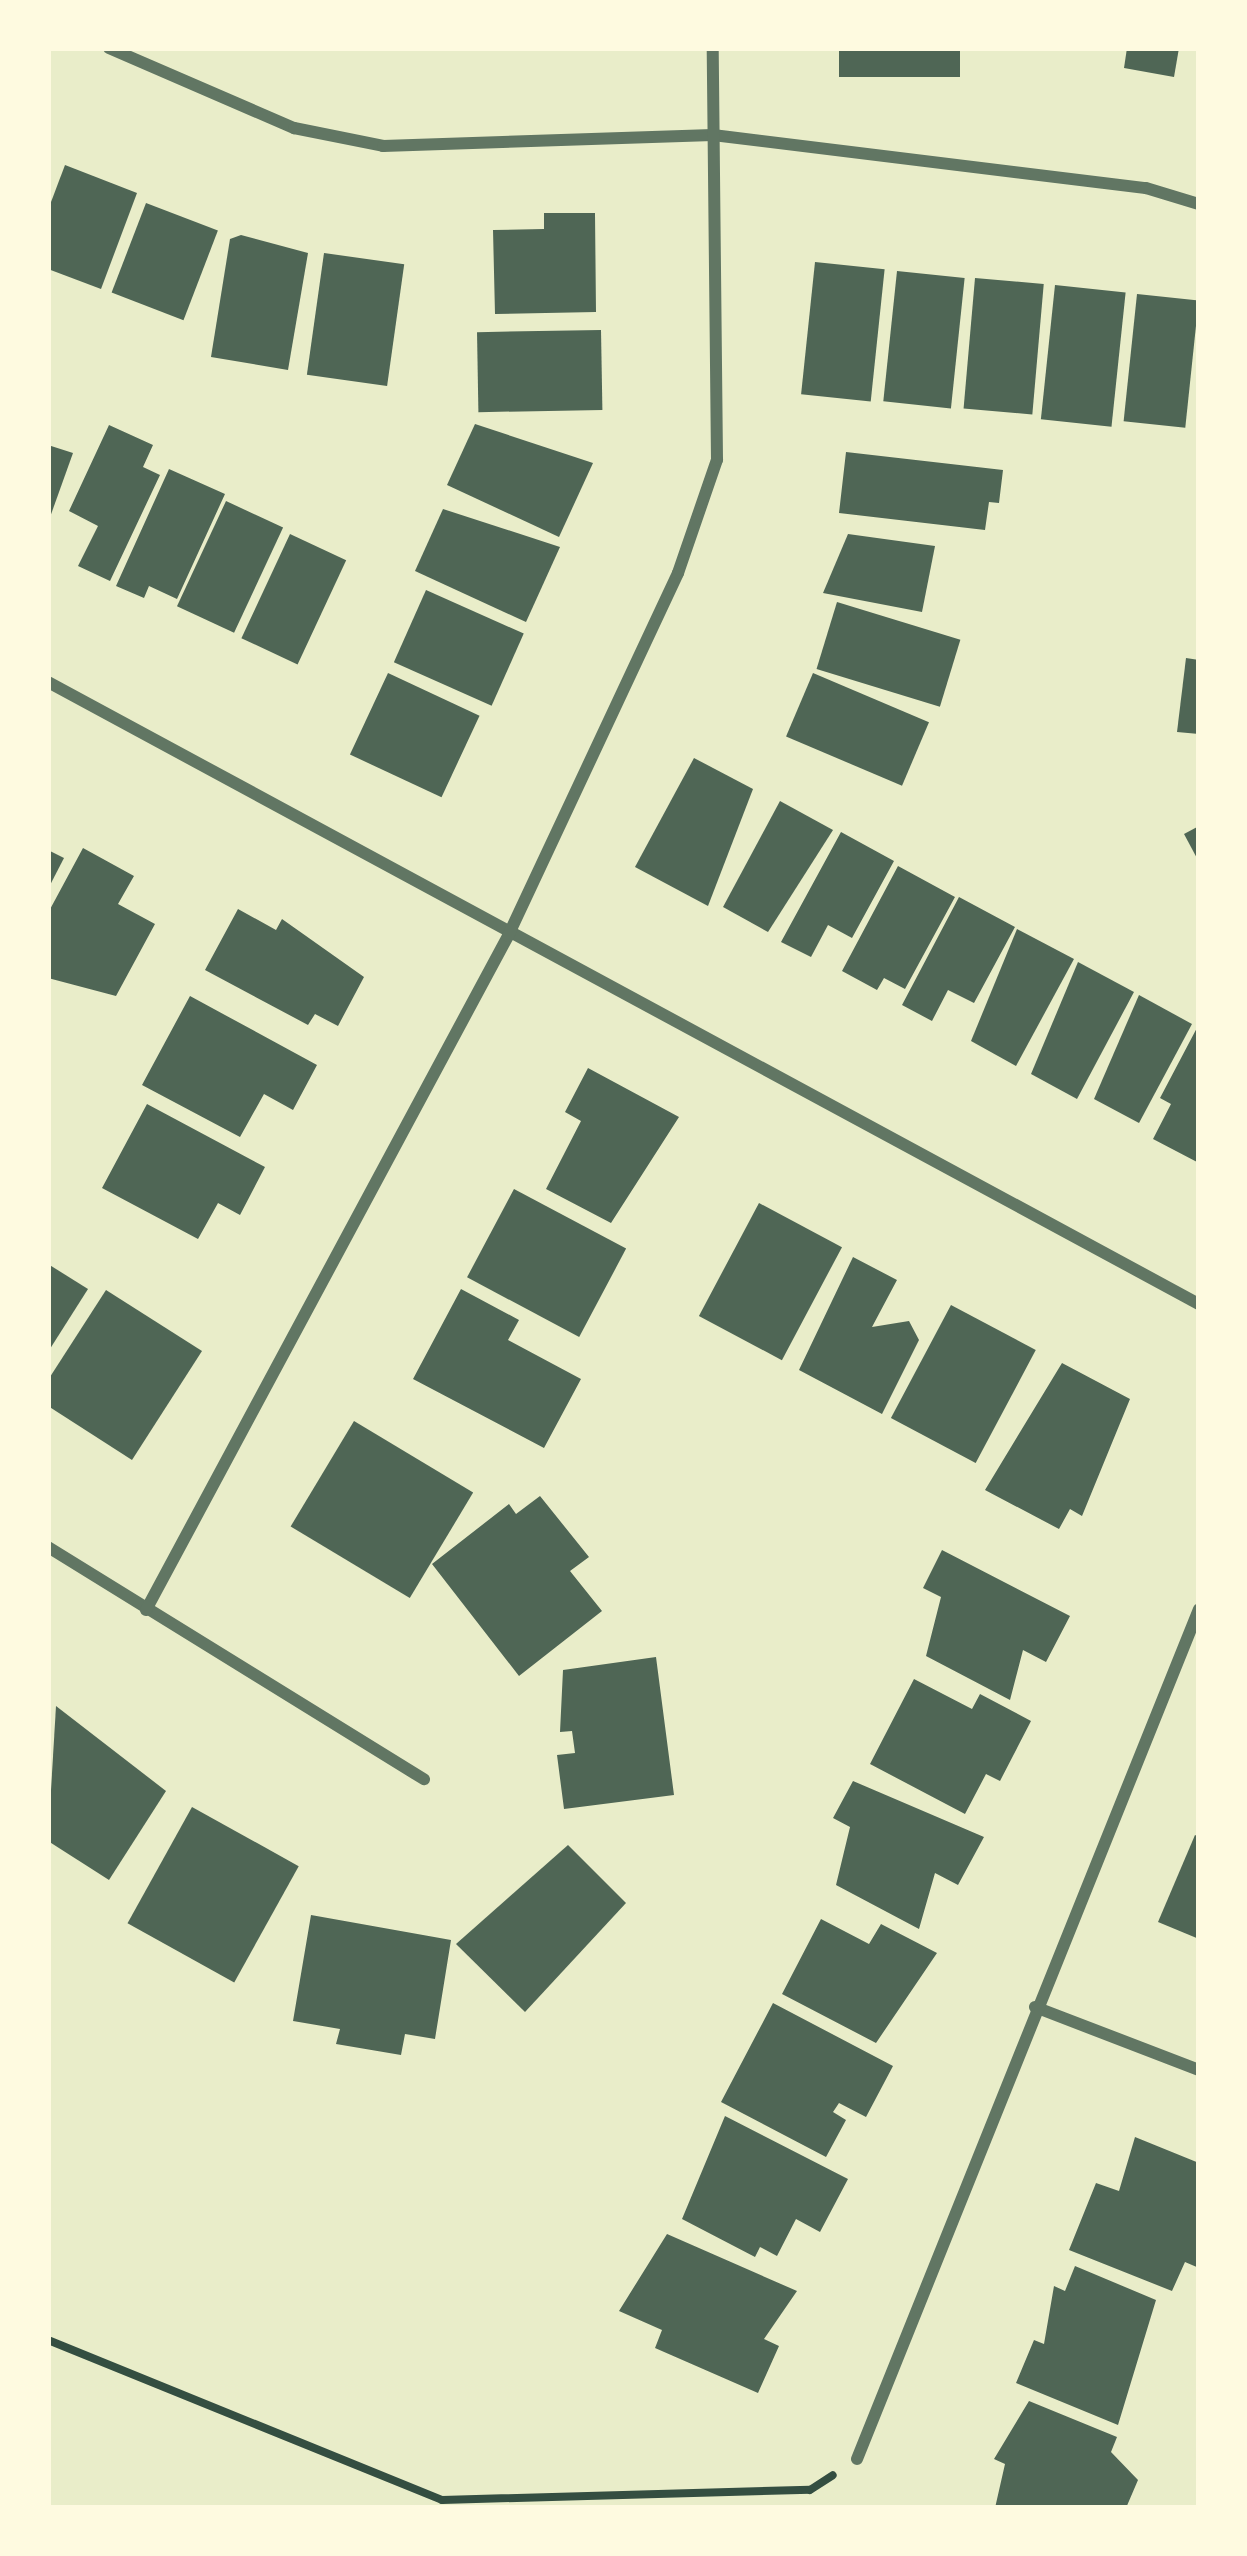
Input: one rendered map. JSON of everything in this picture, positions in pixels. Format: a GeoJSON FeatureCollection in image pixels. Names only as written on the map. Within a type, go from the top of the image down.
{"type":"FeatureCollection","features":[{"type":"Feature","properties":{"kind":"street"},"geometry":{"type":"LineString","coordinates":[[109,48],[294,128],[383,146],[713,135],[1146,188],[1199,204]]}},
{"type":"Feature","properties":{"kind":"street"},"geometry":{"type":"LineString","coordinates":[[146,1610],[508,936],[678,574],[717,460],[713,48]]}},
{"type":"Feature","properties":{"kind":"street"},"geometry":{"type":"LineString","coordinates":[[48,682],[508,936],[1199,1304]]}},
{"type":"Feature","properties":{"kind":"street"},"geometry":{"type":"LineString","coordinates":[[48,1547],[424,1779]]}},
{"type":"Feature","properties":{"kind":"street"},"geometry":{"type":"LineString","coordinates":[[857,2459],[1199,1609]]}},
{"type":"Feature","properties":{"kind":"street"},"geometry":{"type":"LineString","coordinates":[[1035,2007],[1199,2070]]}},
{"type":"Feature","properties":{"kind":"path"},"geometry":{"type":"LineString","coordinates":[[48,2341],[442,2500],[810,2490],[857,2459]]}},
{"type":"Feature","properties":{"kind":"building"},"geometry":{"type":"Polygon","coordinates":[[[839,48],[960,48],[960,77],[839,77],[839,48]]]}},
{"type":"Feature","properties":{"kind":"building"},"geometry":{"type":"Polygon","coordinates":[[[1127,48],[1179,48],[1174,77],[1124,68],[1127,48]]]}},
{"type":"Feature","properties":{"kind":"building"},"geometry":{"type":"Polygon","coordinates":[[[65,165],[137,193],[101,289],[48,269],[48,210],[65,165]]]}},
{"type":"Feature","properties":{"kind":"building"},"geometry":{"type":"Polygon","coordinates":[[[146,203],[218,231],[183,320],[112,293],[146,203]]]}},
{"type":"Feature","properties":{"kind":"building"},"geometry":{"type":"Polygon","coordinates":[[[544,213],[595,213],[596,312],[495,314],[493,230],[544,229],[544,213]]]}},
{"type":"Feature","properties":{"kind":"building"},"geometry":{"type":"Polygon","coordinates":[[[241,235],[308,253],[288,370],[211,357],[230,239],[241,235]]]}},
{"type":"Feature","properties":{"kind":"building"},"geometry":{"type":"Polygon","coordinates":[[[324,253],[404,264],[387,386],[307,375],[324,253]]]}},
{"type":"Feature","properties":{"kind":"building"},"geometry":{"type":"Polygon","coordinates":[[[815,262],[885,269],[871,402],[801,394],[815,262]]]}},
{"type":"Feature","properties":{"kind":"building"},"geometry":{"type":"Polygon","coordinates":[[[897,271],[965,278],[951,408],[883,401],[897,271]]]}},
{"type":"Feature","properties":{"kind":"building"},"geometry":{"type":"Polygon","coordinates":[[[975,278],[1044,284],[1032,415],[964,409],[975,278]]]}},
{"type":"Feature","properties":{"kind":"building"},"geometry":{"type":"Polygon","coordinates":[[[1055,285],[1126,292],[1111,427],[1041,419],[1055,285]]]}},
{"type":"Feature","properties":{"kind":"building"},"geometry":{"type":"Polygon","coordinates":[[[1137,294],[1199,300],[1185,428],[1124,421],[1137,294]]]}},
{"type":"Feature","properties":{"kind":"building"},"geometry":{"type":"Polygon","coordinates":[[[601,330],[602,410],[478,412],[477,332],[601,330]]]}},
{"type":"Feature","properties":{"kind":"building"},"geometry":{"type":"Polygon","coordinates":[[[475,424],[593,463],[559,537],[447,485],[475,424]]]}},
{"type":"Feature","properties":{"kind":"building"},"geometry":{"type":"Polygon","coordinates":[[[109,425],[153,445],[143,467],[160,475],[110,581],[78,566],[98,526],[69,511],[109,425]]]}},
{"type":"Feature","properties":{"kind":"building"},"geometry":{"type":"Polygon","coordinates":[[[48,445],[73,453],[49,520],[48,520],[48,445]]]}},
{"type":"Feature","properties":{"kind":"building"},"geometry":{"type":"Polygon","coordinates":[[[846,452],[1003,470],[999,503],[989,502],[985,530],[839,513],[846,452]]]}},
{"type":"Feature","properties":{"kind":"building"},"geometry":{"type":"Polygon","coordinates":[[[169,469],[225,494],[177,599],[149,586],[144,598],[116,586],[169,469]]]}},
{"type":"Feature","properties":{"kind":"building"},"geometry":{"type":"Polygon","coordinates":[[[226,501],[283,528],[234,633],[177,606],[226,501]]]}},
{"type":"Feature","properties":{"kind":"building"},"geometry":{"type":"Polygon","coordinates":[[[443,509],[560,547],[526,622],[415,571],[443,509]]]}},
{"type":"Feature","properties":{"kind":"building"},"geometry":{"type":"Polygon","coordinates":[[[290,534],[346,560],[298,664],[241,638],[290,534]]]}},
{"type":"Feature","properties":{"kind":"building"},"geometry":{"type":"Polygon","coordinates":[[[848,534],[935,546],[922,612],[823,593],[848,534]]]}},
{"type":"Feature","properties":{"kind":"building"},"geometry":{"type":"Polygon","coordinates":[[[426,590],[524,634],[492,706],[394,662],[426,590]]]}},
{"type":"Feature","properties":{"kind":"building"},"geometry":{"type":"Polygon","coordinates":[[[837,602],[960,640],[940,707],[817,669],[837,602]]]}},
{"type":"Feature","properties":{"kind":"building"},"geometry":{"type":"Polygon","coordinates":[[[1186,658],[1199,660],[1199,734],[1177,732],[1186,658]]]}},
{"type":"Feature","properties":{"kind":"building"},"geometry":{"type":"Polygon","coordinates":[[[388,673],[480,716],[442,797],[350,755],[388,673]]]}},
{"type":"Feature","properties":{"kind":"building"},"geometry":{"type":"Polygon","coordinates":[[[813,673],[929,722],[902,786],[786,737],[813,673]]]}},
{"type":"Feature","properties":{"kind":"building"},"geometry":{"type":"Polygon","coordinates":[[[694,758],[753,789],[708,906],[635,867],[694,758]]]}},
{"type":"Feature","properties":{"kind":"building"},"geometry":{"type":"Polygon","coordinates":[[[780,801],[833,830],[768,932],[723,907],[780,801]]]}},
{"type":"Feature","properties":{"kind":"building"},"geometry":{"type":"Polygon","coordinates":[[[1199,826],[1199,862],[1184,834],[1199,826]]]}},
{"type":"Feature","properties":{"kind":"building"},"geometry":{"type":"Polygon","coordinates":[[[841,832],[894,861],[852,938],[828,925],[811,957],[781,942],[841,832]]]}},
{"type":"Feature","properties":{"kind":"building"},"geometry":{"type":"Polygon","coordinates":[[[83,848],[134,876],[118,904],[155,924],[116,996],[48,978],[48,913],[83,848]]]}},
{"type":"Feature","properties":{"kind":"building"},"geometry":{"type":"Polygon","coordinates":[[[48,850],[64,858],[48,889],[48,850]]]}},
{"type":"Feature","properties":{"kind":"building"},"geometry":{"type":"Polygon","coordinates":[[[898,866],[955,897],[905,989],[884,978],[877,990],[842,971],[898,866]]]}},
{"type":"Feature","properties":{"kind":"building"},"geometry":{"type":"Polygon","coordinates":[[[959,897],[1015,927],[974,1003],[948,990],[932,1021],[902,1005],[959,897]]]}},
{"type":"Feature","properties":{"kind":"building"},"geometry":{"type":"Polygon","coordinates":[[[238,909],[276,930],[282,919],[364,977],[338,1026],[315,1014],[308,1025],[205,970],[238,909]]]}},
{"type":"Feature","properties":{"kind":"building"},"geometry":{"type":"Polygon","coordinates":[[[1017,929],[1074,959],[1016,1066],[971,1041],[1017,929]]]}},
{"type":"Feature","properties":{"kind":"building"},"geometry":{"type":"Polygon","coordinates":[[[1078,962],[1134,992],[1077,1099],[1031,1074],[1078,962]]]}},
{"type":"Feature","properties":{"kind":"building"},"geometry":{"type":"Polygon","coordinates":[[[1139,995],[1192,1024],[1139,1123],[1094,1099],[1139,995]]]}},
{"type":"Feature","properties":{"kind":"building"},"geometry":{"type":"Polygon","coordinates":[[[190,996],[317,1065],[293,1110],[264,1094],[240,1137],[142,1085],[190,996]]]}},
{"type":"Feature","properties":{"kind":"building"},"geometry":{"type":"Polygon","coordinates":[[[1199,1024],[1197,1162],[1153,1139],[1171,1104],[1160,1098],[1199,1024]]]}},
{"type":"Feature","properties":{"kind":"building"},"geometry":{"type":"Polygon","coordinates":[[[588,1068],[679,1117],[611,1223],[546,1189],[581,1121],[565,1112],[588,1068]]]}},
{"type":"Feature","properties":{"kind":"building"},"geometry":{"type":"Polygon","coordinates":[[[147,1104],[265,1167],[240,1215],[218,1203],[198,1239],[102,1188],[147,1104]]]}},
{"type":"Feature","properties":{"kind":"building"},"geometry":{"type":"Polygon","coordinates":[[[514,1189],[626,1249],[579,1337],[467,1277],[514,1189]]]}},
{"type":"Feature","properties":{"kind":"building"},"geometry":{"type":"Polygon","coordinates":[[[759,1203],[842,1247],[782,1360],[699,1316],[759,1203]]]}},
{"type":"Feature","properties":{"kind":"building"},"geometry":{"type":"Polygon","coordinates":[[[853,1257],[897,1280],[872,1327],[909,1321],[919,1340],[882,1414],[799,1370],[853,1257]]]}},
{"type":"Feature","properties":{"kind":"building"},"geometry":{"type":"Polygon","coordinates":[[[48,1264],[88,1289],[48,1352],[48,1264]]]}},
{"type":"Feature","properties":{"kind":"building"},"geometry":{"type":"Polygon","coordinates":[[[461,1289],[519,1320],[508,1340],[581,1379],[544,1448],[413,1379],[461,1289]]]}},
{"type":"Feature","properties":{"kind":"building"},"geometry":{"type":"Polygon","coordinates":[[[106,1290],[202,1351],[132,1460],[48,1406],[48,1380],[106,1290]]]}},
{"type":"Feature","properties":{"kind":"building"},"geometry":{"type":"Polygon","coordinates":[[[951,1305],[1036,1350],[976,1463],[891,1418],[951,1305]]]}},
{"type":"Feature","properties":{"kind":"building"},"geometry":{"type":"Polygon","coordinates":[[[1062,1363],[1130,1399],[1082,1516],[1070,1509],[1059,1529],[985,1490],[1062,1363]]]}},
{"type":"Feature","properties":{"kind":"building"},"geometry":{"type":"Polygon","coordinates":[[[354,1421],[473,1493],[410,1598],[291,1526],[354,1421]]]}},
{"type":"Feature","properties":{"kind":"building"},"geometry":{"type":"Polygon","coordinates":[[[540,1496],[589,1557],[570,1571],[602,1611],[519,1676],[432,1564],[509,1504],[516,1514],[540,1496]]]}},
{"type":"Feature","properties":{"kind":"building"},"geometry":{"type":"Polygon","coordinates":[[[942,1550],[1070,1616],[1046,1662],[1023,1650],[1010,1700],[926,1656],[941,1597],[923,1588],[942,1550]]]}},
{"type":"Feature","properties":{"kind":"building"},"geometry":{"type":"Polygon","coordinates":[[[656,1657],[674,1795],[564,1809],[557,1755],[575,1753],[572,1731],[560,1732],[563,1670],[656,1657]]]}},
{"type":"Feature","properties":{"kind":"building"},"geometry":{"type":"Polygon","coordinates":[[[914,1679],[972,1709],[980,1694],[1031,1721],[1000,1781],[986,1774],[965,1814],[870,1764],[914,1679]]]}},
{"type":"Feature","properties":{"kind":"building"},"geometry":{"type":"Polygon","coordinates":[[[56,1706],[166,1791],[109,1880],[48,1841],[56,1706]]]}},
{"type":"Feature","properties":{"kind":"building"},"geometry":{"type":"Polygon","coordinates":[[[853,1781],[984,1837],[958,1885],[935,1873],[919,1929],[836,1885],[850,1827],[833,1818],[853,1781]]]}},
{"type":"Feature","properties":{"kind":"building"},"geometry":{"type":"Polygon","coordinates":[[[192,1807],[299,1866],[234,1982],[128,1923],[192,1807]]]}},
{"type":"Feature","properties":{"kind":"building"},"geometry":{"type":"Polygon","coordinates":[[[1195,1835],[1199,1837],[1199,1939],[1158,1922],[1195,1835]]]}},
{"type":"Feature","properties":{"kind":"building"},"geometry":{"type":"Polygon","coordinates":[[[568,1845],[626,1903],[525,2012],[456,1944],[568,1845]]]}},
{"type":"Feature","properties":{"kind":"building"},"geometry":{"type":"Polygon","coordinates":[[[311,1915],[451,1940],[435,2039],[405,2034],[401,2055],[336,2044],[340,2029],[293,2021],[311,1915]]]}},
{"type":"Feature","properties":{"kind":"building"},"geometry":{"type":"Polygon","coordinates":[[[821,1919],[869,1944],[881,1924],[937,1953],[876,2043],[782,1994],[821,1919]]]}},
{"type":"Feature","properties":{"kind":"building"},"geometry":{"type":"Polygon","coordinates":[[[773,2003],[893,2066],[866,2117],[839,2103],[833,2112],[846,2120],[826,2157],[721,2102],[773,2003]]]}},
{"type":"Feature","properties":{"kind":"building"},"geometry":{"type":"Polygon","coordinates":[[[725,2116],[848,2179],[820,2232],[796,2219],[777,2256],[760,2247],[755,2257],[682,2219],[725,2116]]]}},
{"type":"Feature","properties":{"kind":"building"},"geometry":{"type":"Polygon","coordinates":[[[1135,2137],[1199,2163],[1199,2268],[1185,2262],[1172,2291],[1069,2250],[1096,2183],[1119,2191],[1135,2137]]]}},
{"type":"Feature","properties":{"kind":"building"},"geometry":{"type":"Polygon","coordinates":[[[667,2234],[797,2291],[764,2339],[779,2346],[758,2393],[655,2348],[662,2330],[619,2311],[667,2234]]]}},
{"type":"Feature","properties":{"kind":"building"},"geometry":{"type":"Polygon","coordinates":[[[1075,2266],[1156,2300],[1118,2425],[1016,2383],[1034,2340],[1044,2344],[1054,2286],[1065,2291],[1075,2266]]]}},
{"type":"Feature","properties":{"kind":"building"},"geometry":{"type":"Polygon","coordinates":[[[1029,2401],[1117,2437],[1111,2452],[1138,2480],[1126,2508],[995,2508],[1005,2464],[994,2459],[1029,2401]]]}}]}
